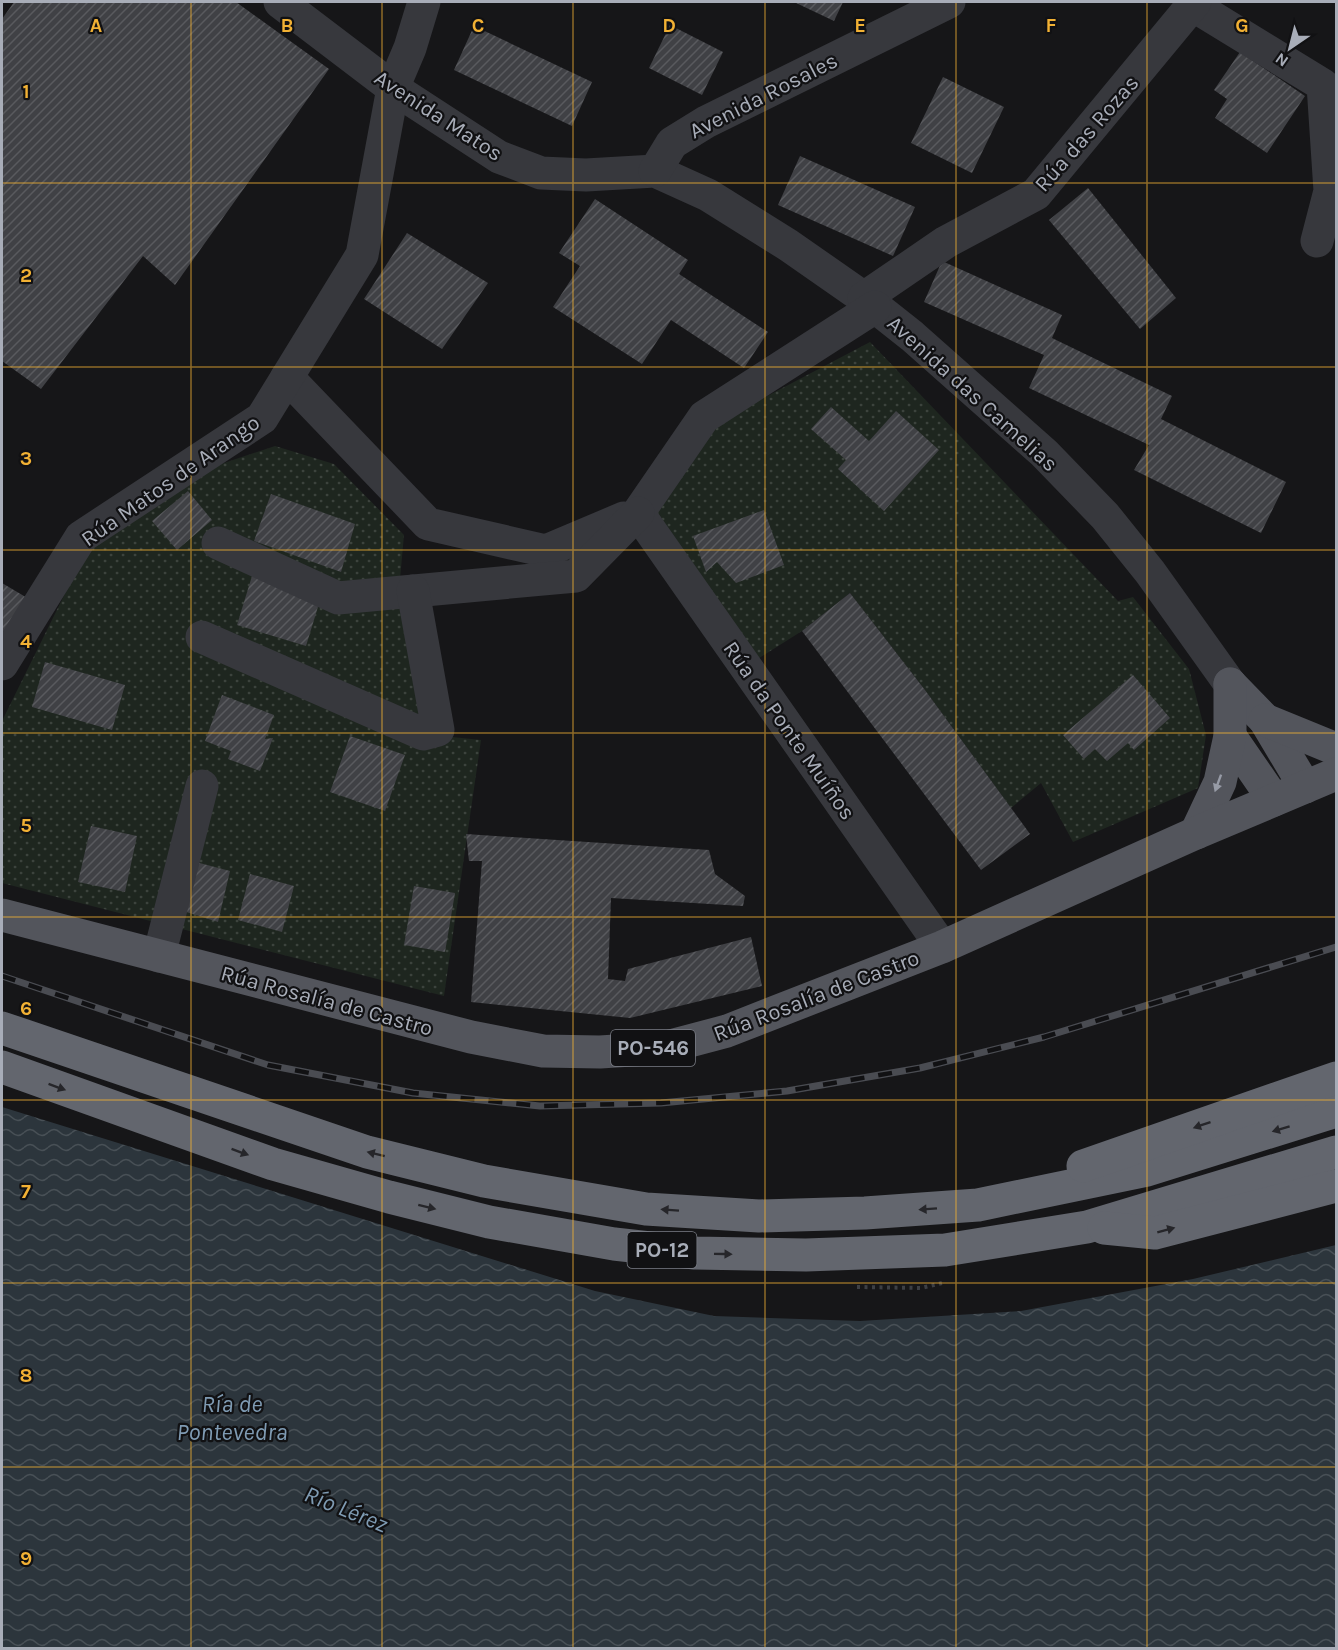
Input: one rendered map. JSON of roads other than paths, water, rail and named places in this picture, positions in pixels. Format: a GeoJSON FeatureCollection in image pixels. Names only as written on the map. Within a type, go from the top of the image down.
{"type":"FeatureCollection","features":[{"type":"Feature","properties":{"kind":"highway","name":"PO-12"},"geometry":{"type":"LineString","coordinates":[[2,1028],[367,1152],[495,1183],[646,1209],[759,1216],[865,1213],[978,1205],[1147,1170],[1336,1111]]}},
{"type":"Feature","properties":{"kind":"highway","name":"PO-12"},"geometry":{"type":"LineString","coordinates":[[2,1067],[273,1164],[379,1194],[489,1222],[614,1245],[695,1254],[806,1255],[933,1250],[1087,1227],[1336,1152]]}},
{"type":"Feature","properties":{"kind":"highway"},"geometry":{"type":"LineString","coordinates":[[978,1205],[1336,1078]]}},
{"type":"Feature","properties":{"kind":"highway"},"geometry":{"type":"LineString","coordinates":[[1087,1227],[1155,1233],[1336,1186]]}},
{"type":"Feature","properties":{"kind":"main road"},"geometry":{"type":"LineString","coordinates":[[1230,684],[1265,720],[1305,787]]}},
{"type":"Feature","properties":{"kind":"main road"},"geometry":{"type":"LineString","coordinates":[[1196,832],[1220,782],[1230,736],[1230,684]]}},
{"type":"Feature","properties":{"kind":"main road"},"geometry":{"type":"LineString","coordinates":[[1265,720],[1336,749]]}},
{"type":"Feature","properties":{"kind":"main road"},"geometry":{"type":"LineString","coordinates":[[1230,736],[1274,800]]}},
{"type":"Feature","properties":{"kind":"main road","name":"PO-546"},"geometry":{"type":"LineString","coordinates":[[1274,800],[1336,774]]}},
{"type":"Feature","properties":{"kind":"main road","name":"Rúa Rosalía de Castro"},"geometry":{"type":"LineString","coordinates":[[2,915],[471,1037],[543,1051],[600,1052],[663,1047],[727,1031],[942,947],[1196,832],[1274,800]]}},
{"type":"Feature","properties":{"kind":"street","name":"Avenida Matos"},"geometry":{"type":"LineString","coordinates":[[280,2],[393,88],[499,157],[541,173],[586,175],[655,171]]}},
{"type":"Feature","properties":{"kind":"street","name":"Rúa Matos de Arango"},"geometry":{"type":"LineString","coordinates":[[2,664],[81,537],[262,418],[362,255],[393,88],[410,48],[424,2]]}},
{"type":"Feature","properties":{"kind":"street","name":"Avenida Rosales"},"geometry":{"type":"LineString","coordinates":[[655,171],[672,143],[706,122],[949,2]]}},
{"type":"Feature","properties":{"kind":"street"},"geometry":{"type":"LineString","coordinates":[[1194,4],[1323,84],[1330,191],[1317,240]]}},
{"type":"Feature","properties":{"kind":"street","name":"Rúa das Rozas"},"geometry":{"type":"LineString","coordinates":[[870,303],[946,242],[1036,194],[1194,4]]}},
{"type":"Feature","properties":{"kind":"street","name":"Avenida das Camelias"},"geometry":{"type":"LineString","coordinates":[[655,171],[718,201],[788,245],[870,303],[1044,453],[1105,516],[1150,572],[1230,684]]}},
{"type":"Feature","properties":{"kind":"street"},"geometry":{"type":"LineString","coordinates":[[218,543],[338,598],[576,576],[638,513],[704,417],[870,303]]}},
{"type":"Feature","properties":{"kind":"street"},"geometry":{"type":"LineString","coordinates":[[287,377],[428,524],[546,551],[638,513]]}},
{"type":"Feature","properties":{"kind":"street","name":"Rúa da Ponte Muíños"},"geometry":{"type":"LineString","coordinates":[[638,513],[942,947]]}},
{"type":"Feature","properties":{"kind":"street"},"geometry":{"type":"LineString","coordinates":[[202,637],[423,734],[438,730],[412,591]]}},
{"type":"Feature","properties":{"kind":"street"},"geometry":{"type":"LineString","coordinates":[[159,956],[202,786]]}},
{"type":"Feature","properties":{"kind":"water","name":"Ría de Pontevedra"},"geometry":{"type":"Polygon","coordinates":[[[2,1107],[595,1291],[714,1316],[860,1321],[1021,1311],[1193,1279],[1336,1245],[1336,1648],[2,1648],[2,1107]]]}},
{"type":"Feature","properties":{"kind":"railway"},"geometry":{"type":"LineString","coordinates":[[2,976],[268,1065],[413,1093],[540,1106],[661,1103],[787,1091],[920,1068],[1044,1037],[1336,947]]}},
{"type":"Feature","properties":{"kind":"water label","name":"Río Lérez"},"geometry":{"type":"Point","coordinates":[346,1509]}}]}
